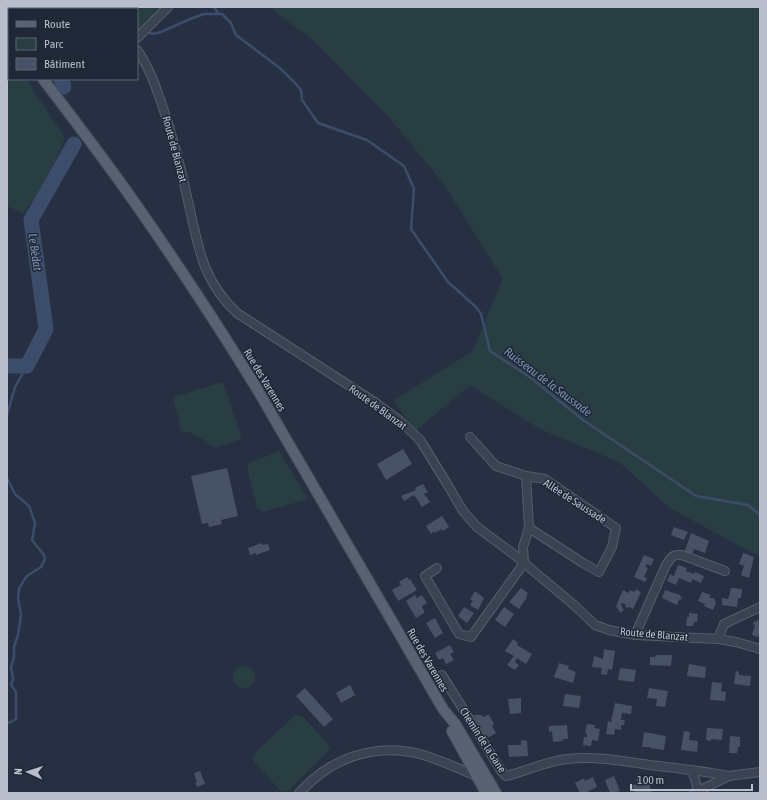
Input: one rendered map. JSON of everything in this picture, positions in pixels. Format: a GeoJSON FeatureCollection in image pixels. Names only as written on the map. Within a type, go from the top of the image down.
{"type":"FeatureCollection","features":[{"type":"Feature","properties":{"kind":"main road","name":"Rue des Varennes"},"geometry":{"type":"LineString","coordinates":[[44,80],[128,193],[222,333],[257,389],[443,709],[451,729],[480,774],[496,793]]}},
{"type":"Feature","properties":{"kind":"main road","name":"Rue des Varennes"},"geometry":{"type":"LineString","coordinates":[[480,774],[486,793]]}},
{"type":"Feature","properties":{"kind":"street"},"geometry":{"type":"LineString","coordinates":[[138,37],[168,7]]}},
{"type":"Feature","properties":{"kind":"street","name":"Route de Blanzat"},"geometry":{"type":"LineString","coordinates":[[138,51],[146,62],[166,116],[179,159],[205,271],[226,303],[237,313],[376,403],[410,430],[429,453],[463,511],[470,520],[486,535],[512,553],[596,625],[609,630],[635,635],[718,639],[736,642],[760,649]]}},
{"type":"Feature","properties":{"kind":"street"},"geometry":{"type":"LineString","coordinates":[[470,437],[496,466],[526,476]]}},
{"type":"Feature","properties":{"kind":"street","name":"Allée de Saussade"},"geometry":{"type":"LineString","coordinates":[[524,563],[523,547],[528,528],[526,476],[545,479],[616,528],[612,547],[599,572],[528,528]]}},
{"type":"Feature","properties":{"kind":"street"},"geometry":{"type":"LineString","coordinates":[[635,635],[671,557],[676,554],[682,555],[725,572]]}},
{"type":"Feature","properties":{"kind":"street"},"geometry":{"type":"LineString","coordinates":[[437,568],[425,576],[459,634],[471,637],[524,563]]}},
{"type":"Feature","properties":{"kind":"street"},"geometry":{"type":"LineString","coordinates":[[718,639],[724,624],[760,607]]}},
{"type":"Feature","properties":{"kind":"street","name":"Chemin de la Gane"},"geometry":{"type":"LineString","coordinates":[[442,675],[503,774],[506,776],[551,761],[569,759],[596,759],[729,776]]}},
{"type":"Feature","properties":{"kind":"street"},"geometry":{"type":"LineString","coordinates":[[299,793],[332,766],[356,755],[382,750],[405,751],[424,755],[480,774]]}},
{"type":"Feature","properties":{"kind":"street"},"geometry":{"type":"LineString","coordinates":[[690,770],[694,776],[696,792],[729,776],[760,772]]}},
{"type":"Feature","properties":{"kind":"green space"},"geometry":{"type":"Polygon","coordinates":[[[7,7],[161,7],[138,34],[138,8],[8,8],[8,16],[7,7]]]}},
{"type":"Feature","properties":{"kind":"green space"},"geometry":{"type":"Polygon","coordinates":[[[272,7],[760,7],[760,557],[670,508],[619,462],[540,429],[470,385],[414,432],[394,400],[472,352],[503,279],[443,183],[388,116],[314,41],[275,12],[272,7]]]}},
{"type":"Feature","properties":{"kind":"green space"},"geometry":{"type":"Polygon","coordinates":[[[7,54],[8,80],[27,80],[65,138],[43,188],[23,213],[7,206],[7,54]]]}},
{"type":"Feature","properties":{"kind":"green space"},"geometry":{"type":"Polygon","coordinates":[[[223,382],[242,439],[214,448],[203,439],[181,431],[173,397],[223,382]]]}},
{"type":"Feature","properties":{"kind":"green space"},"geometry":{"type":"Polygon","coordinates":[[[279,451],[308,499],[263,512],[257,508],[247,467],[250,463],[279,451]]]}},
{"type":"Feature","properties":{"kind":"green space"},"geometry":{"type":"Polygon","coordinates":[[[244,666],[252,669],[255,677],[252,685],[244,688],[236,685],[233,677],[236,669],[244,666]]]}},
{"type":"Feature","properties":{"kind":"green space"},"geometry":{"type":"Polygon","coordinates":[[[295,715],[302,716],[329,745],[330,748],[288,791],[283,792],[254,762],[253,757],[254,754],[295,715]]]}},
{"type":"Feature","properties":{"kind":"building"},"geometry":{"type":"Polygon","coordinates":[[[403,449],[412,464],[386,480],[377,464],[403,449]]]}},
{"type":"Feature","properties":{"kind":"building"},"geometry":{"type":"Polygon","coordinates":[[[227,468],[238,516],[221,520],[222,524],[209,527],[208,523],[202,524],[191,476],[227,468]]]}},
{"type":"Feature","properties":{"kind":"building"},"geometry":{"type":"Polygon","coordinates":[[[423,484],[428,492],[424,494],[430,502],[422,507],[414,495],[404,501],[401,496],[416,490],[415,488],[423,484]]]}},
{"type":"Feature","properties":{"kind":"building"},"geometry":{"type":"Polygon","coordinates":[[[442,516],[449,527],[443,531],[442,529],[435,533],[434,531],[431,534],[426,526],[442,516]]]}},
{"type":"Feature","properties":{"kind":"building"},"geometry":{"type":"Polygon","coordinates":[[[674,527],[688,532],[684,540],[671,535],[674,527]]]}},
{"type":"Feature","properties":{"kind":"building"},"geometry":{"type":"Polygon","coordinates":[[[691,533],[709,541],[705,553],[694,549],[692,554],[685,551],[691,533]]]}},
{"type":"Feature","properties":{"kind":"building"},"geometry":{"type":"Polygon","coordinates":[[[262,543],[262,545],[268,544],[270,550],[256,555],[256,553],[250,555],[248,548],[262,543]]]}},
{"type":"Feature","properties":{"kind":"building"},"geometry":{"type":"Polygon","coordinates":[[[743,553],[754,557],[749,578],[741,575],[744,566],[739,564],[743,553]]]}},
{"type":"Feature","properties":{"kind":"building"},"geometry":{"type":"Polygon","coordinates":[[[644,555],[654,559],[651,566],[647,564],[645,567],[648,568],[644,577],[647,578],[645,582],[634,577],[644,555]]]}},
{"type":"Feature","properties":{"kind":"building"},"geometry":{"type":"Polygon","coordinates":[[[678,565],[687,568],[686,571],[694,574],[695,572],[704,576],[701,583],[692,579],[691,583],[679,578],[676,585],[667,581],[670,574],[674,576],[678,565]]]}},
{"type":"Feature","properties":{"kind":"building"},"geometry":{"type":"Polygon","coordinates":[[[407,577],[417,590],[398,601],[392,590],[401,585],[399,582],[407,577]]]}},
{"type":"Feature","properties":{"kind":"building"},"geometry":{"type":"Polygon","coordinates":[[[521,588],[528,593],[519,609],[509,602],[521,588]]]}},
{"type":"Feature","properties":{"kind":"building"},"geometry":{"type":"Polygon","coordinates":[[[731,588],[742,589],[741,598],[738,598],[737,607],[722,605],[722,598],[728,599],[731,588]]]}},
{"type":"Feature","properties":{"kind":"building"},"geometry":{"type":"Polygon","coordinates":[[[636,589],[641,592],[633,609],[630,607],[626,608],[625,604],[622,603],[621,605],[624,610],[620,613],[616,606],[623,590],[628,593],[630,590],[634,592],[636,589]]]}},
{"type":"Feature","properties":{"kind":"building"},"geometry":{"type":"Polygon","coordinates":[[[665,590],[680,595],[682,599],[679,600],[677,605],[662,598],[665,590]]]}},
{"type":"Feature","properties":{"kind":"building"},"geometry":{"type":"Polygon","coordinates":[[[475,591],[484,598],[478,610],[470,605],[473,601],[470,599],[475,591]]]}},
{"type":"Feature","properties":{"kind":"building"},"geometry":{"type":"Polygon","coordinates":[[[702,592],[711,595],[709,598],[714,598],[716,603],[713,610],[704,606],[705,604],[698,601],[702,592]]]}},
{"type":"Feature","properties":{"kind":"building"},"geometry":{"type":"Polygon","coordinates":[[[415,595],[417,598],[422,595],[427,603],[422,606],[424,613],[416,618],[406,601],[415,595]]]}},
{"type":"Feature","properties":{"kind":"building"},"geometry":{"type":"Polygon","coordinates":[[[464,607],[474,613],[467,623],[458,616],[464,607]]]}},
{"type":"Feature","properties":{"kind":"building"},"geometry":{"type":"Polygon","coordinates":[[[504,607],[514,614],[505,627],[495,620],[504,607]]]}},
{"type":"Feature","properties":{"kind":"building"},"geometry":{"type":"Polygon","coordinates":[[[689,613],[698,614],[697,622],[694,622],[693,626],[686,626],[689,613]]]}},
{"type":"Feature","properties":{"kind":"building"},"geometry":{"type":"Polygon","coordinates":[[[435,618],[443,633],[435,638],[426,623],[435,618]]]}},
{"type":"Feature","properties":{"kind":"building"},"geometry":{"type":"Polygon","coordinates":[[[757,620],[760,621],[760,632],[758,637],[752,635],[755,625],[753,624],[754,621],[756,622],[757,620]]]}},
{"type":"Feature","properties":{"kind":"building"},"geometry":{"type":"Polygon","coordinates":[[[513,639],[518,643],[517,645],[532,654],[526,664],[517,658],[515,662],[519,665],[515,670],[507,665],[514,656],[505,651],[513,639]]]}},
{"type":"Feature","properties":{"kind":"building"},"geometry":{"type":"Polygon","coordinates":[[[450,645],[454,652],[450,654],[454,660],[446,664],[443,658],[439,660],[435,653],[450,645]]]}},
{"type":"Feature","properties":{"kind":"building"},"geometry":{"type":"Polygon","coordinates":[[[604,649],[615,651],[612,670],[608,669],[607,675],[601,674],[602,668],[592,667],[594,656],[603,659],[604,649]]]}},
{"type":"Feature","properties":{"kind":"building"},"geometry":{"type":"Polygon","coordinates":[[[656,655],[672,655],[671,666],[650,665],[650,657],[655,657],[656,655]]]}},
{"type":"Feature","properties":{"kind":"building"},"geometry":{"type":"Polygon","coordinates":[[[559,663],[569,666],[568,669],[576,672],[573,683],[554,677],[559,663]]]}},
{"type":"Feature","properties":{"kind":"building"},"geometry":{"type":"Polygon","coordinates":[[[689,664],[706,667],[705,678],[687,676],[689,664]]]}},
{"type":"Feature","properties":{"kind":"building"},"geometry":{"type":"Polygon","coordinates":[[[620,668],[636,670],[634,682],[618,680],[620,668]]]}},
{"type":"Feature","properties":{"kind":"building"},"geometry":{"type":"Polygon","coordinates":[[[736,671],[739,672],[739,675],[751,676],[750,686],[734,684],[736,671]]]}},
{"type":"Feature","properties":{"kind":"building"},"geometry":{"type":"Polygon","coordinates":[[[712,682],[722,683],[721,691],[726,692],[725,701],[710,700],[712,682]]]}},
{"type":"Feature","properties":{"kind":"building"},"geometry":{"type":"Polygon","coordinates":[[[350,685],[355,695],[341,703],[336,693],[350,685]]]}},
{"type":"Feature","properties":{"kind":"building"},"geometry":{"type":"Polygon","coordinates":[[[305,688],[333,719],[324,727],[296,696],[305,688]]]}},
{"type":"Feature","properties":{"kind":"building"},"geometry":{"type":"Polygon","coordinates":[[[649,688],[668,691],[665,707],[656,706],[657,699],[647,698],[649,688]]]}},
{"type":"Feature","properties":{"kind":"building"},"geometry":{"type":"Polygon","coordinates":[[[565,694],[581,696],[579,708],[563,706],[565,694]]]}},
{"type":"Feature","properties":{"kind":"building"},"geometry":{"type":"Polygon","coordinates":[[[521,698],[521,713],[510,714],[508,699],[521,698]]]}},
{"type":"Feature","properties":{"kind":"building"},"geometry":{"type":"Polygon","coordinates":[[[615,703],[632,706],[631,714],[622,713],[621,720],[625,720],[624,725],[621,725],[621,730],[615,729],[614,735],[606,734],[608,721],[611,722],[615,703]]]}},
{"type":"Feature","properties":{"kind":"building"},"geometry":{"type":"Polygon","coordinates":[[[473,715],[482,715],[483,717],[489,715],[494,724],[492,726],[496,733],[487,738],[473,715]]]}},
{"type":"Feature","properties":{"kind":"building"},"geometry":{"type":"Polygon","coordinates":[[[587,724],[595,725],[594,728],[600,729],[598,741],[592,740],[591,746],[583,745],[584,737],[587,737],[587,734],[585,733],[587,724]]]}},
{"type":"Feature","properties":{"kind":"building"},"geometry":{"type":"Polygon","coordinates":[[[567,725],[568,739],[553,742],[552,731],[549,732],[549,726],[567,725]]]}},
{"type":"Feature","properties":{"kind":"building"},"geometry":{"type":"Polygon","coordinates":[[[707,728],[723,729],[722,740],[706,740],[707,728]]]}},
{"type":"Feature","properties":{"kind":"building"},"geometry":{"type":"Polygon","coordinates":[[[684,731],[690,732],[689,740],[698,741],[697,752],[681,750],[684,731]]]}},
{"type":"Feature","properties":{"kind":"building"},"geometry":{"type":"Polygon","coordinates":[[[644,732],[666,736],[664,750],[642,747],[644,732]]]}},
{"type":"Feature","properties":{"kind":"building"},"geometry":{"type":"Polygon","coordinates":[[[730,736],[740,737],[740,747],[738,747],[737,753],[729,753],[730,736]]]}},
{"type":"Feature","properties":{"kind":"building"},"geometry":{"type":"Polygon","coordinates":[[[521,740],[527,741],[528,756],[509,757],[508,745],[521,745],[521,740]]]}},
{"type":"Feature","properties":{"kind":"building"},"geometry":{"type":"Polygon","coordinates":[[[200,771],[205,784],[197,787],[194,773],[200,771]]]}},
{"type":"Feature","properties":{"kind":"building"},"geometry":{"type":"Polygon","coordinates":[[[614,776],[620,791],[610,793],[605,780],[614,776]]]}},
{"type":"Feature","properties":{"kind":"building"},"geometry":{"type":"Polygon","coordinates":[[[646,776],[652,793],[635,793],[632,785],[638,784],[636,779],[646,776]]]}},
{"type":"Feature","properties":{"kind":"building"},"geometry":{"type":"Polygon","coordinates":[[[593,777],[597,787],[585,793],[580,793],[575,783],[584,778],[585,781],[593,777]]]}},
{"type":"Feature","properties":{"kind":"waterway"},"geometry":{"type":"LineString","coordinates":[[214,7],[218,13]]}},
{"type":"Feature","properties":{"kind":"waterway","name":"Ruisseau de la Saussade"},"geometry":{"type":"LineString","coordinates":[[138,29],[153,34],[204,14],[222,14],[231,23],[236,35],[281,69],[295,83],[301,90],[302,100],[318,123],[367,140],[404,166],[414,189],[411,229],[448,282],[476,307],[481,314],[490,351],[531,378],[583,420],[696,496],[748,505],[760,515]]}},
{"type":"Feature","properties":{"kind":"waterway","name":"Le Bédat"},"geometry":{"type":"LineString","coordinates":[[61,80],[64,87]]}},
{"type":"Feature","properties":{"kind":"waterway","name":"Le Bédat"},"geometry":{"type":"LineString","coordinates":[[7,366],[27,366],[46,329],[31,220],[74,144]]}},
{"type":"Feature","properties":{"kind":"waterway","name":"Le Bédat"},"geometry":{"type":"LineString","coordinates":[[7,415],[15,387],[27,366]]}},
{"type":"Feature","properties":{"kind":"waterway","name":"Le Bédat"},"geometry":{"type":"LineString","coordinates":[[7,478],[15,494],[29,506],[35,523],[32,540],[44,555],[45,559],[41,567],[27,576],[19,589],[18,598],[21,615],[11,667],[13,679],[11,685],[16,692],[16,719],[7,723]]}}]}
